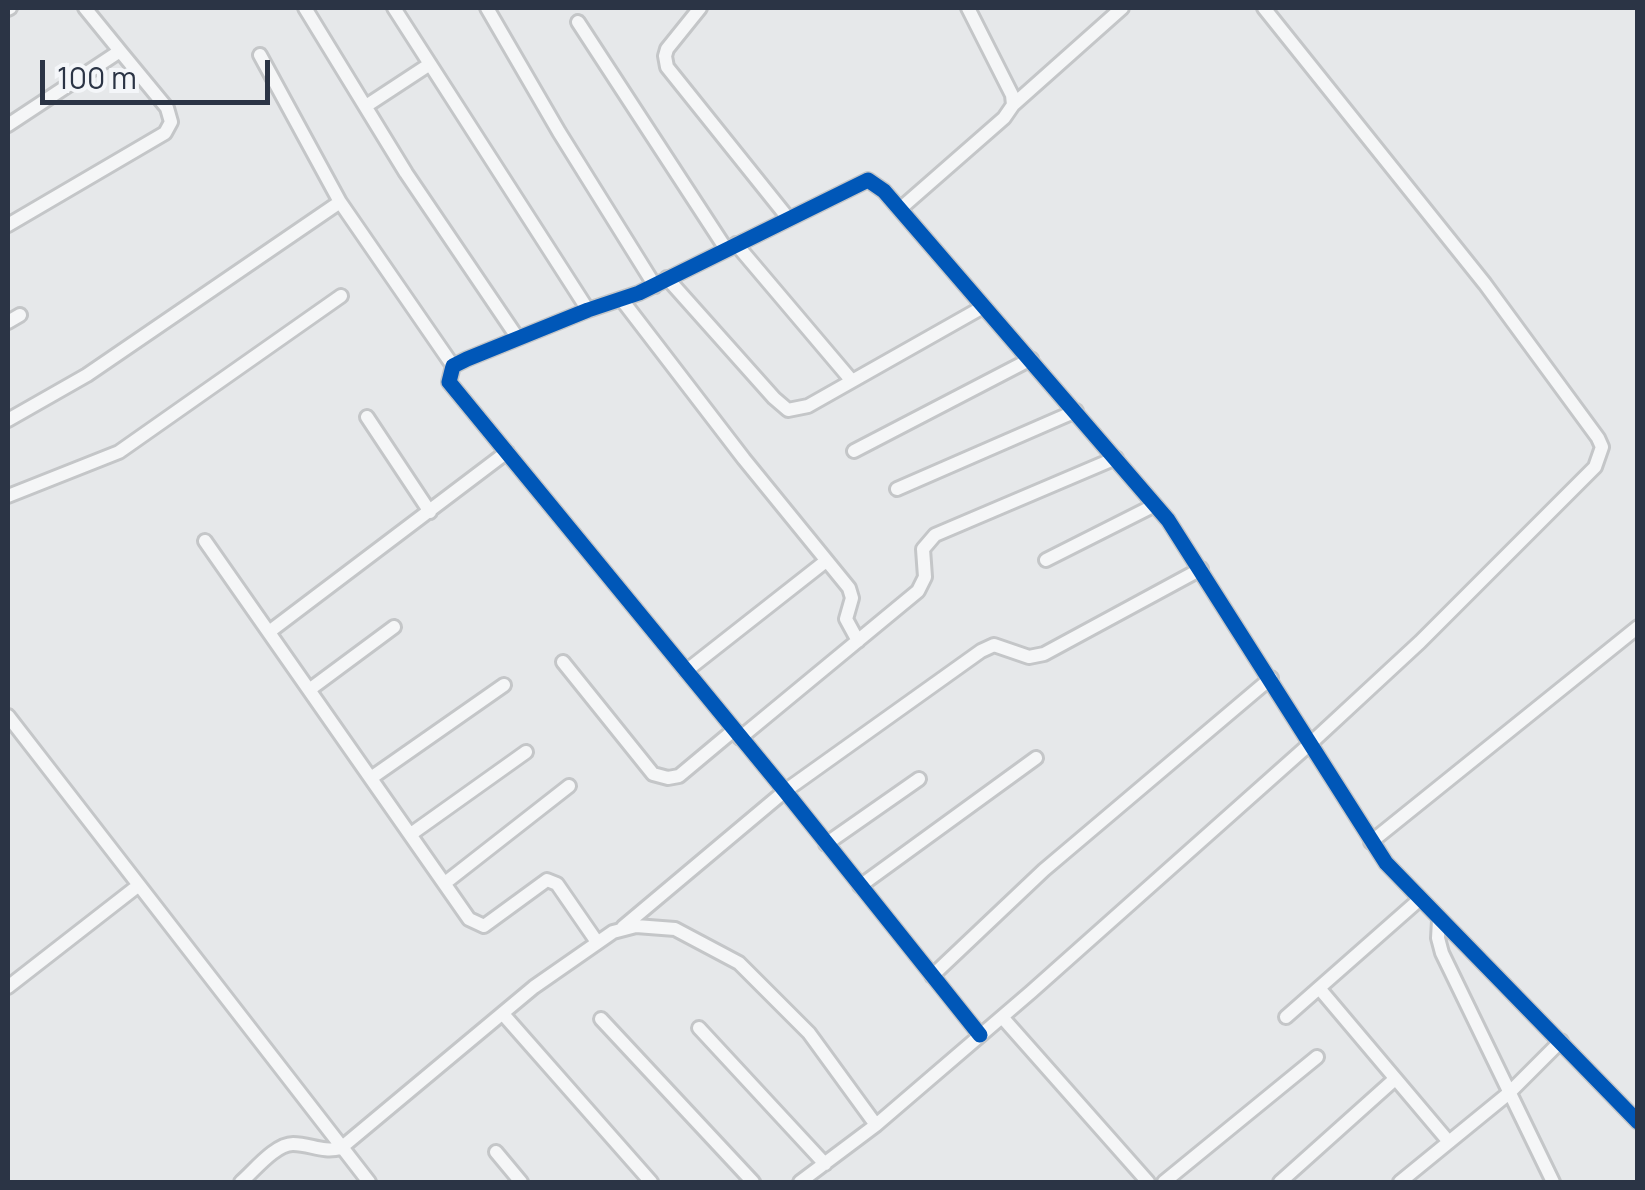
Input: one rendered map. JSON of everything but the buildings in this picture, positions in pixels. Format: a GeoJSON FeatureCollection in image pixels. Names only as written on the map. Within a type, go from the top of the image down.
{"type":"FeatureCollection","features":[{"type":"Feature","properties":{"kind":"street"},"geometry":{"type":"LineString","coordinates":[[8,225],[166,132],[171,122],[168,108],[86,8]]}},
{"type":"Feature","properties":{"kind":"street"},"geometry":{"type":"LineString","coordinates":[[305,8],[406,173],[517,337]]}},
{"type":"Feature","properties":{"kind":"street"},"geometry":{"type":"LineString","coordinates":[[394,8],[588,310]]}},
{"type":"Feature","properties":{"kind":"street"},"geometry":{"type":"LineString","coordinates":[[488,8],[559,132],[661,282],[782,406],[797,410],[984,307]]}},
{"type":"Feature","properties":{"kind":"street"},"geometry":{"type":"LineString","coordinates":[[700,8],[668,49],[667,67],[788,218]]}},
{"type":"Feature","properties":{"kind":"street"},"geometry":{"type":"LineString","coordinates":[[968,8],[1012,94],[1013,105]]}},
{"type":"Feature","properties":{"kind":"street"},"geometry":{"type":"LineString","coordinates":[[900,209],[1122,8]]}},
{"type":"Feature","properties":{"kind":"street"},"geometry":{"type":"LineString","coordinates":[[800,1182],[876,1124],[1002,1017],[1312,742],[1420,642],[1595,467],[1602,446],[1485,284],[1264,8]]}},
{"type":"Feature","properties":{"kind":"street"},"geometry":{"type":"LineString","coordinates":[[578,22],[731,246],[852,382]]}},
{"type":"Feature","properties":{"kind":"street"},"geometry":{"type":"LineString","coordinates":[[8,125],[120,51]]}},
{"type":"Feature","properties":{"kind":"street"},"geometry":{"type":"LineString","coordinates":[[260,55],[340,202],[453,366]]}},
{"type":"Feature","properties":{"kind":"street"},"geometry":{"type":"LineString","coordinates":[[366,106],[430,64]]}},
{"type":"Feature","properties":{"kind":"street"},"geometry":{"type":"LineString","coordinates":[[980,1035],[785,791],[452,389],[453,366],[517,337],[622,300],[868,180],[879,184],[1154,505],[1201,569],[1371,842],[1439,920],[1638,1122]]}},
{"type":"Feature","properties":{"kind":"street"},"geometry":{"type":"LineString","coordinates":[[8,420],[102,365],[340,202]]}},
{"type":"Feature","properties":{"kind":"street"},"geometry":{"type":"LineString","coordinates":[[8,496],[119,452],[341,296]]}},
{"type":"Feature","properties":{"kind":"street"},"geometry":{"type":"LineString","coordinates":[[622,300],[852,593],[846,618],[858,641]]}},
{"type":"Feature","properties":{"kind":"street"},"geometry":{"type":"LineString","coordinates":[[854,451],[1032,359]]}},
{"type":"Feature","properties":{"kind":"street"},"geometry":{"type":"LineString","coordinates":[[898,489],[1076,411]]}},
{"type":"Feature","properties":{"kind":"street"},"geometry":{"type":"LineString","coordinates":[[367,417],[430,512]]}},
{"type":"Feature","properties":{"kind":"street"},"geometry":{"type":"LineString","coordinates":[[268,632],[507,452]]}},
{"type":"Feature","properties":{"kind":"street"},"geometry":{"type":"LineString","coordinates":[[563,662],[646,766],[660,777],[678,776],[858,641],[922,586],[926,577],[923,550],[935,534],[1116,458]]}},
{"type":"Feature","properties":{"kind":"street"},"geometry":{"type":"LineString","coordinates":[[1046,560],[1154,505]]}},
{"type":"Feature","properties":{"kind":"street"},"geometry":{"type":"LineString","coordinates":[[206,541],[469,919],[484,926],[542,882],[553,882],[597,942]]}},
{"type":"Feature","properties":{"kind":"street"},"geometry":{"type":"LineString","coordinates":[[686,671],[826,561]]}},
{"type":"Feature","properties":{"kind":"street"},"geometry":{"type":"LineString","coordinates":[[241,1182],[285,1146],[296,1144],[322,1152],[341,1148],[503,1014],[597,942],[623,927],[785,791],[988,646],[1002,646],[1028,657],[1044,654],[1201,569]]}},
{"type":"Feature","properties":{"kind":"street"},"geometry":{"type":"LineString","coordinates":[[309,690],[394,627]]}},
{"type":"Feature","properties":{"kind":"street"},"geometry":{"type":"LineString","coordinates":[[1371,842],[1638,627]]}},
{"type":"Feature","properties":{"kind":"street"},"geometry":{"type":"LineString","coordinates":[[932,976],[1044,870],[1271,678]]}},
{"type":"Feature","properties":{"kind":"street"},"geometry":{"type":"LineString","coordinates":[[371,778],[504,685]]}},
{"type":"Feature","properties":{"kind":"street"},"geometry":{"type":"LineString","coordinates":[[8,716],[369,1182]]}},
{"type":"Feature","properties":{"kind":"street"},"geometry":{"type":"LineString","coordinates":[[412,834],[526,752]]}},
{"type":"Feature","properties":{"kind":"street"},"geometry":{"type":"LineString","coordinates":[[860,886],[1036,758]]}},
{"type":"Feature","properties":{"kind":"street"},"geometry":{"type":"LineString","coordinates":[[826,844],[919,778]]}},
{"type":"Feature","properties":{"kind":"street"},"geometry":{"type":"LineString","coordinates":[[444,883],[569,786]]}},
{"type":"Feature","properties":{"kind":"street"},"geometry":{"type":"LineString","coordinates":[[8,988],[139,885]]}},
{"type":"Feature","properties":{"kind":"street"},"geometry":{"type":"LineString","coordinates":[[1286,1017],[1420,899]]}},
{"type":"Feature","properties":{"kind":"street"},"geometry":{"type":"LineString","coordinates":[[1439,920],[1439,944],[1554,1182]]}},
{"type":"Feature","properties":{"kind":"street"},"geometry":{"type":"LineString","coordinates":[[623,927],[675,929],[739,964],[809,1032],[876,1124]]}},
{"type":"Feature","properties":{"kind":"street"},"geometry":{"type":"LineString","coordinates":[[1319,988],[1449,1142]]}},
{"type":"Feature","properties":{"kind":"street"},"geometry":{"type":"LineString","coordinates":[[503,1014],[651,1182]]}},
{"type":"Feature","properties":{"kind":"street"},"geometry":{"type":"LineString","coordinates":[[1002,1017],[1148,1182]]}},
{"type":"Feature","properties":{"kind":"street"},"geometry":{"type":"LineString","coordinates":[[601,1019],[754,1182]]}},
{"type":"Feature","properties":{"kind":"street"},"geometry":{"type":"LineString","coordinates":[[699,1028],[825,1164]]}},
{"type":"Feature","properties":{"kind":"street"},"geometry":{"type":"LineString","coordinates":[[1400,1182],[1508,1093],[1561,1042]]}},
{"type":"Feature","properties":{"kind":"street"},"geometry":{"type":"LineString","coordinates":[[1164,1182],[1317,1057]]}},
{"type":"Feature","properties":{"kind":"street"},"geometry":{"type":"LineString","coordinates":[[1280,1182],[1395,1079]]}},
{"type":"Feature","properties":{"kind":"street"},"geometry":{"type":"LineString","coordinates":[[496,1152],[521,1182]]}},
{"type":"Feature","properties":{"kind":"cycle path"},"geometry":{"type":"LineString","coordinates":[[980,1035],[449,382],[453,366],[467,359],[639,293],[868,180],[884,191],[1168,520],[1386,863],[1638,1122]]}}]}
